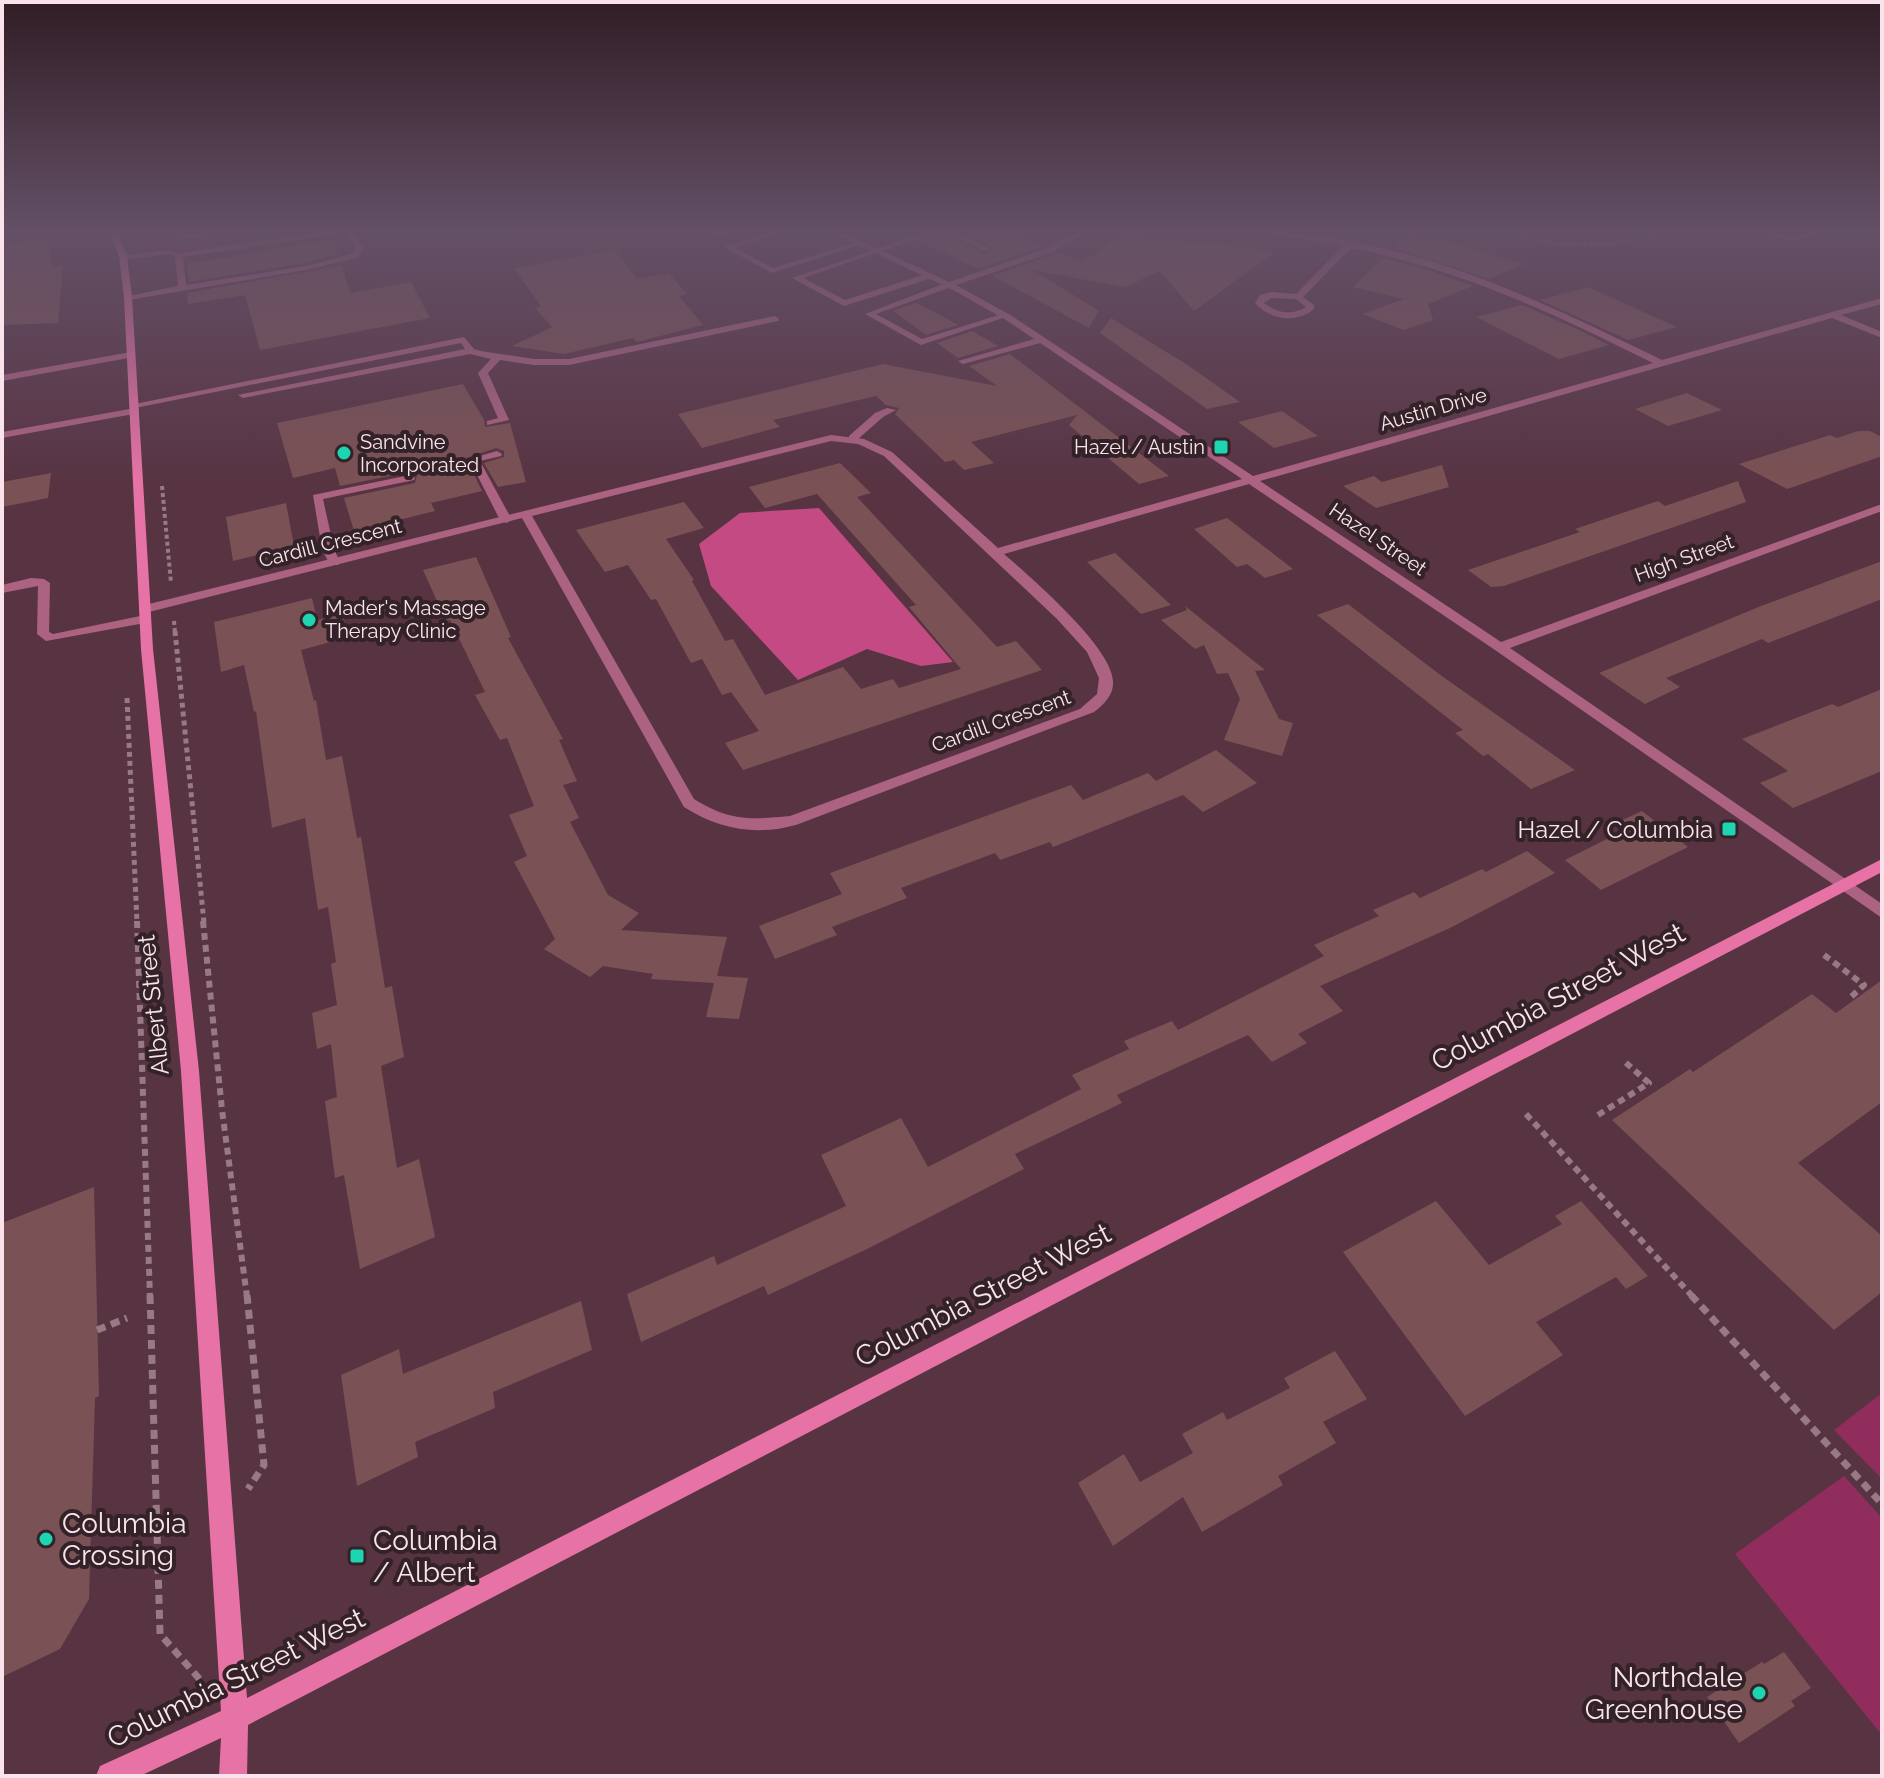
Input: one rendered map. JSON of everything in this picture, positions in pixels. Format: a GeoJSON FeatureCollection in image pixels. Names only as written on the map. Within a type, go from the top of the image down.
{"type":"FeatureCollection","features":[{"type":"Feature","properties":{"kind":"street","name":"Albert Street"},"geometry":{"type":"LineString","coordinates":[[129,314],[145,614],[190,1071],[235,1718],[233,1776]]}},
{"type":"Feature","properties":{"kind":"street"},"geometry":{"type":"LineString","coordinates":[[869,314],[921,342],[1005,316]]}},
{"type":"Feature","properties":{"kind":"street","name":"Hazel Street"},"geometry":{"type":"LineString","coordinates":[[1001,314],[1500,647],[1882,912]]}},
{"type":"Feature","properties":{"kind":"street"},"geometry":{"type":"LineString","coordinates":[[1276,314],[1298,314]]}},
{"type":"Feature","properties":{"kind":"street"},"geometry":{"type":"LineString","coordinates":[[1556,314],[1660,363]]}},
{"type":"Feature","properties":{"kind":"street","name":"Austin Drive"},"geometry":{"type":"LineString","coordinates":[[994,553],[1836,314]]}},
{"type":"Feature","properties":{"kind":"street"},"geometry":{"type":"LineString","coordinates":[[1832,315],[1882,335]]}},
{"type":"Feature","properties":{"kind":"street"},"geometry":{"type":"LineString","coordinates":[[2,435],[471,351],[497,358],[569,362],[775,319]]}},
{"type":"Feature","properties":{"kind":"street"},"geometry":{"type":"LineString","coordinates":[[135,410],[464,340],[471,351]]}},
{"type":"Feature","properties":{"kind":"street"},"geometry":{"type":"LineString","coordinates":[[963,361],[1041,340]]}},
{"type":"Feature","properties":{"kind":"street"},"geometry":{"type":"LineString","coordinates":[[2,378],[131,355]]}},
{"type":"Feature","properties":{"kind":"street"},"geometry":{"type":"LineString","coordinates":[[491,423],[504,420],[483,373],[497,358]]}},
{"type":"Feature","properties":{"kind":"street"},"geometry":{"type":"LineString","coordinates":[[853,438],[879,415],[891,410]]}},
{"type":"Feature","properties":{"kind":"street","name":"Cardill Crescent"},"geometry":{"type":"LineString","coordinates":[[2,589],[31,582],[44,583],[43,634],[51,638],[145,614],[173,603],[831,438],[853,438],[870,443],[888,454],[994,553],[1087,643],[1100,662],[1107,682],[1101,701],[1085,712],[791,821],[741,827],[712,819],[689,803],[526,516]]}},
{"type":"Feature","properties":{"kind":"street"},"geometry":{"type":"LineString","coordinates":[[497,454],[474,459],[506,520]]}},
{"type":"Feature","properties":{"kind":"street"},"geometry":{"type":"LineString","coordinates":[[334,562],[328,549],[317,497],[410,478]]}},
{"type":"Feature","properties":{"kind":"street","name":"High Street"},"geometry":{"type":"LineString","coordinates":[[1500,647],[1882,507]]}},
{"type":"Feature","properties":{"kind":"street","name":"Columbia Street West"},"geometry":{"type":"LineString","coordinates":[[110,1776],[235,1718],[1882,865]]}},
{"type":"Feature","properties":{"kind":"path"},"geometry":{"type":"LineString","coordinates":[[160,470],[222,1110],[241,1240],[264,1465],[247,1491]]}},
{"type":"Feature","properties":{"kind":"path"},"geometry":{"type":"LineString","coordinates":[[127,685],[144,1087],[160,1634],[235,1718]]}},
{"type":"Feature","properties":{"kind":"path"},"geometry":{"type":"LineString","coordinates":[[1824,955],[1864,985],[1850,998]]}},
{"type":"Feature","properties":{"kind":"path"},"geometry":{"type":"LineString","coordinates":[[1598,1115],[1649,1083],[1625,1062]]}},
{"type":"Feature","properties":{"kind":"path"},"geometry":{"type":"LineString","coordinates":[[1526,1114],[1882,1504]]}},
{"type":"Feature","properties":{"kind":"path"},"geometry":{"type":"LineString","coordinates":[[97,1330],[127,1318]]}},
{"type":"Feature","properties":{"kind":"shaded area"},"geometry":{"type":"Polygon","coordinates":[[[819,508],[953,662],[921,666],[867,649],[798,680],[711,586],[699,544],[740,513],[819,508]]]}},
{"type":"Feature","properties":{"kind":"shaded area"},"geometry":{"type":"Polygon","coordinates":[[[1882,1393],[1882,1479],[1834,1430],[1882,1393]]]}},
{"type":"Feature","properties":{"kind":"shaded area"},"geometry":{"type":"Polygon","coordinates":[[[1844,1476],[1882,1518],[1882,1735],[1735,1554],[1844,1476]]]}},
{"type":"Feature","properties":{"kind":"building"},"geometry":{"type":"Polygon","coordinates":[[[2,314],[59,314],[58,323],[2,325],[2,314]]]}},
{"type":"Feature","properties":{"kind":"building"},"geometry":{"type":"Polygon","coordinates":[[[250,314],[428,314],[430,318],[260,350],[250,314]]]}},
{"type":"Feature","properties":{"kind":"building"},"geometry":{"type":"Polygon","coordinates":[[[540,314],[694,314],[703,325],[637,342],[633,338],[564,354],[512,346],[552,327],[540,314]]]}},
{"type":"Feature","properties":{"kind":"building"},"geometry":{"type":"Polygon","coordinates":[[[897,314],[937,314],[958,325],[926,335],[897,314]]]}},
{"type":"Feature","properties":{"kind":"building"},"geometry":{"type":"Polygon","coordinates":[[[1063,314],[1097,314],[1089,328],[1063,314]]]}},
{"type":"Feature","properties":{"kind":"building"},"geometry":{"type":"Polygon","coordinates":[[[1362,314],[1431,314],[1433,320],[1404,330],[1362,314]]]}},
{"type":"Feature","properties":{"kind":"building"},"geometry":{"type":"Polygon","coordinates":[[[1488,314],[1543,314],[1609,345],[1559,359],[1476,317],[1488,314]]]}},
{"type":"Feature","properties":{"kind":"building"},"geometry":{"type":"Polygon","coordinates":[[[1571,314],[1648,314],[1677,327],[1628,340],[1571,314]]]}},
{"type":"Feature","properties":{"kind":"building"},"geometry":{"type":"Polygon","coordinates":[[[1111,318],[1240,402],[1207,409],[1100,333],[1111,318]]]}},
{"type":"Feature","properties":{"kind":"building"},"geometry":{"type":"Polygon","coordinates":[[[972,331],[998,346],[958,358],[937,343],[972,331]]]}},
{"type":"Feature","properties":{"kind":"building"},"geometry":{"type":"Polygon","coordinates":[[[1010,354],[1169,476],[1139,484],[1069,425],[1077,415],[971,442],[994,463],[964,470],[954,460],[945,462],[895,414],[899,408],[886,405],[876,396],[773,420],[780,427],[702,448],[678,414],[883,364],[997,386],[969,366],[1010,354]]]}},
{"type":"Feature","properties":{"kind":"building"},"geometry":{"type":"Polygon","coordinates":[[[463,384],[485,427],[510,423],[526,482],[498,487],[484,463],[504,457],[504,451],[496,448],[466,458],[482,491],[431,503],[435,511],[354,531],[344,498],[415,483],[417,475],[409,472],[340,486],[335,468],[293,478],[277,423],[463,384]]]}},
{"type":"Feature","properties":{"kind":"building"},"geometry":{"type":"Polygon","coordinates":[[[1687,393],[1722,410],[1668,426],[1635,409],[1687,393]]]}},
{"type":"Feature","properties":{"kind":"building"},"geometry":{"type":"Polygon","coordinates":[[[1282,411],[1318,436],[1274,448],[1238,422],[1282,411]]]}},
{"type":"Feature","properties":{"kind":"building"},"geometry":{"type":"Polygon","coordinates":[[[1858,431],[1870,431],[1882,437],[1882,456],[1787,489],[1739,464],[1830,435],[1837,438],[1858,431]]]}},
{"type":"Feature","properties":{"kind":"building"},"geometry":{"type":"Polygon","coordinates":[[[840,463],[871,493],[857,497],[997,647],[1016,641],[1042,670],[743,770],[725,743],[759,731],[731,692],[722,695],[702,659],[691,663],[656,599],[651,600],[628,565],[605,572],[576,530],[684,502],[704,528],[666,539],[694,580],[725,641],[733,639],[765,695],[843,667],[861,689],[893,679],[899,688],[961,669],[909,607],[916,605],[817,494],[765,508],[749,487],[840,463]]]}},
{"type":"Feature","properties":{"kind":"building"},"geometry":{"type":"Polygon","coordinates":[[[1442,465],[1449,487],[1376,508],[1343,486],[1374,476],[1382,482],[1442,465]]]}},
{"type":"Feature","properties":{"kind":"building"},"geometry":{"type":"Polygon","coordinates":[[[51,473],[48,498],[2,507],[2,482],[51,473]]]}},
{"type":"Feature","properties":{"kind":"building"},"geometry":{"type":"Polygon","coordinates":[[[1738,481],[1746,502],[1504,586],[1491,587],[1468,570],[1580,532],[1575,529],[1658,501],[1665,506],[1738,481]]]}},
{"type":"Feature","properties":{"kind":"building"},"geometry":{"type":"Polygon","coordinates":[[[286,503],[294,546],[233,561],[226,517],[286,503]]]}},
{"type":"Feature","properties":{"kind":"building"},"geometry":{"type":"Polygon","coordinates":[[[1227,518],[1293,569],[1265,578],[1247,564],[1237,567],[1194,529],[1227,518]]]}},
{"type":"Feature","properties":{"kind":"building"},"geometry":{"type":"Polygon","coordinates":[[[1115,553],[1171,605],[1141,614],[1087,562],[1115,553]]]}},
{"type":"Feature","properties":{"kind":"building"},"geometry":{"type":"Polygon","coordinates":[[[476,557],[511,637],[508,638],[563,739],[559,740],[577,781],[563,785],[579,818],[570,822],[608,895],[639,913],[621,930],[727,937],[717,976],[748,978],[739,1019],[706,1017],[714,983],[651,979],[653,974],[603,966],[590,977],[544,949],[555,939],[514,862],[527,856],[509,815],[534,806],[507,738],[500,740],[475,695],[485,692],[450,620],[446,621],[423,570],[476,557]]]}},
{"type":"Feature","properties":{"kind":"building"},"geometry":{"type":"Polygon","coordinates":[[[1882,561],[1882,599],[1768,643],[1762,639],[1666,678],[1680,687],[1645,704],[1599,673],[1761,606],[1882,561]]]}},
{"type":"Feature","properties":{"kind":"building"},"geometry":{"type":"Polygon","coordinates":[[[312,598],[317,620],[342,614],[349,637],[301,650],[316,700],[326,760],[342,756],[357,838],[361,837],[385,988],[392,986],[404,1057],[381,1066],[397,1168],[419,1159],[435,1237],[360,1269],[344,1175],[335,1178],[325,1101],[337,1097],[331,1044],[317,1049],[312,1013],[337,1005],[331,964],[336,962],[328,907],[318,910],[305,818],[272,828],[256,711],[244,665],[221,672],[214,622],[312,598]]]}},
{"type":"Feature","properties":{"kind":"building"},"geometry":{"type":"Polygon","coordinates":[[[1348,604],[1439,674],[1575,770],[1531,789],[1488,754],[1483,756],[1455,733],[1463,730],[1317,615],[1348,604]]]}},
{"type":"Feature","properties":{"kind":"building"},"geometry":{"type":"Polygon","coordinates":[[[1185,606],[1265,670],[1255,671],[1279,719],[1293,723],[1282,756],[1224,740],[1240,699],[1228,673],[1217,674],[1204,645],[1195,649],[1161,620],[1187,610],[1185,606]]]}},
{"type":"Feature","properties":{"kind":"building"},"geometry":{"type":"Polygon","coordinates":[[[1882,689],[1882,771],[1793,808],[1760,783],[1788,771],[1742,739],[1832,704],[1838,707],[1882,689]]]}},
{"type":"Feature","properties":{"kind":"building"},"geometry":{"type":"Polygon","coordinates":[[[1216,750],[1257,783],[1203,812],[1183,795],[1053,847],[1050,842],[1000,860],[995,853],[901,888],[907,898],[832,927],[837,935],[775,959],[759,926],[842,894],[830,873],[1071,785],[1083,800],[1148,773],[1156,781],[1216,750]]]}},
{"type":"Feature","properties":{"kind":"building"},"geometry":{"type":"Polygon","coordinates":[[[1642,811],[1688,847],[1601,890],[1565,860],[1625,830],[1616,823],[1642,811]]]}},
{"type":"Feature","properties":{"kind":"building"},"geometry":{"type":"Polygon","coordinates":[[[1527,851],[1555,873],[1450,928],[1320,986],[1343,1011],[1298,1034],[1307,1043],[1272,1062],[1248,1035],[1117,1095],[1122,1103],[1015,1154],[1024,1169],[867,1249],[768,1295],[764,1286],[641,1342],[627,1294],[714,1256],[717,1265],[846,1206],[821,1155],[901,1118],[928,1167],[1081,1089],[1072,1075],[1129,1049],[1124,1041],[1172,1021],[1178,1030],[1324,956],[1314,945],[1379,916],[1373,910],[1414,892],[1420,898],[1482,869],[1486,872],[1527,851]]]}},
{"type":"Feature","properties":{"kind":"building"},"geometry":{"type":"Polygon","coordinates":[[[1882,980],[1882,1102],[1798,1163],[1882,1236],[1882,1292],[1834,1330],[1612,1120],[1690,1069],[1693,1072],[1812,994],[1836,1013],[1882,980]]]}},
{"type":"Feature","properties":{"kind":"building"},"geometry":{"type":"Polygon","coordinates":[[[94,1187],[99,1396],[95,1398],[89,1599],[60,1649],[2,1677],[2,1223],[94,1187]]]}},
{"type":"Feature","properties":{"kind":"building"},"geometry":{"type":"Polygon","coordinates":[[[1436,1201],[1489,1265],[1562,1224],[1555,1216],[1581,1201],[1648,1276],[1626,1289],[1616,1277],[1536,1322],[1563,1355],[1465,1416],[1343,1252],[1436,1201]]]}},
{"type":"Feature","properties":{"kind":"building"},"geometry":{"type":"Polygon","coordinates":[[[581,1301],[592,1350],[493,1392],[495,1408],[415,1442],[418,1457],[357,1486],[341,1375],[399,1349],[403,1374],[581,1301]]]}},
{"type":"Feature","properties":{"kind":"building"},"geometry":{"type":"Polygon","coordinates":[[[1335,1351],[1367,1399],[1323,1422],[1336,1443],[1278,1476],[1283,1485],[1202,1532],[1183,1497],[1113,1546],[1078,1483],[1124,1454],[1140,1482],[1193,1453],[1182,1434],[1223,1412],[1227,1420],[1290,1388],[1284,1378],[1335,1351]]]}},
{"type":"Feature","properties":{"kind":"building","name":"Northdale Greenhouse"},"geometry":{"type":"Polygon","coordinates":[[[1784,1652],[1811,1688],[1791,1701],[1795,1706],[1739,1743],[1707,1697],[1762,1662],[1764,1664],[1784,1652]]]}},
{"type":"Feature","properties":{"kind":"place","name":"Hazel / Austin"},"geometry":{"type":"Point","coordinates":[1221,447]}},
{"type":"Feature","properties":{"kind":"place","name":"Sandvine Incorporated"},"geometry":{"type":"Point","coordinates":[344,453]}},
{"type":"Feature","properties":{"kind":"place","name":"Mader's Massage Therapy Clinic"},"geometry":{"type":"Point","coordinates":[309,620]}},
{"type":"Feature","properties":{"kind":"place","name":"Hazel / Columbia"},"geometry":{"type":"Point","coordinates":[1729,829]}},
{"type":"Feature","properties":{"kind":"place","name":"Columbia Crossing"},"geometry":{"type":"Point","coordinates":[46,1539]}},
{"type":"Feature","properties":{"kind":"place","name":"Columbia / Albert"},"geometry":{"type":"Point","coordinates":[357,1556]}},
{"type":"Feature","properties":{"kind":"place","name":"Northdale Greenhouse"},"geometry":{"type":"Point","coordinates":[1759,1693]}}]}
